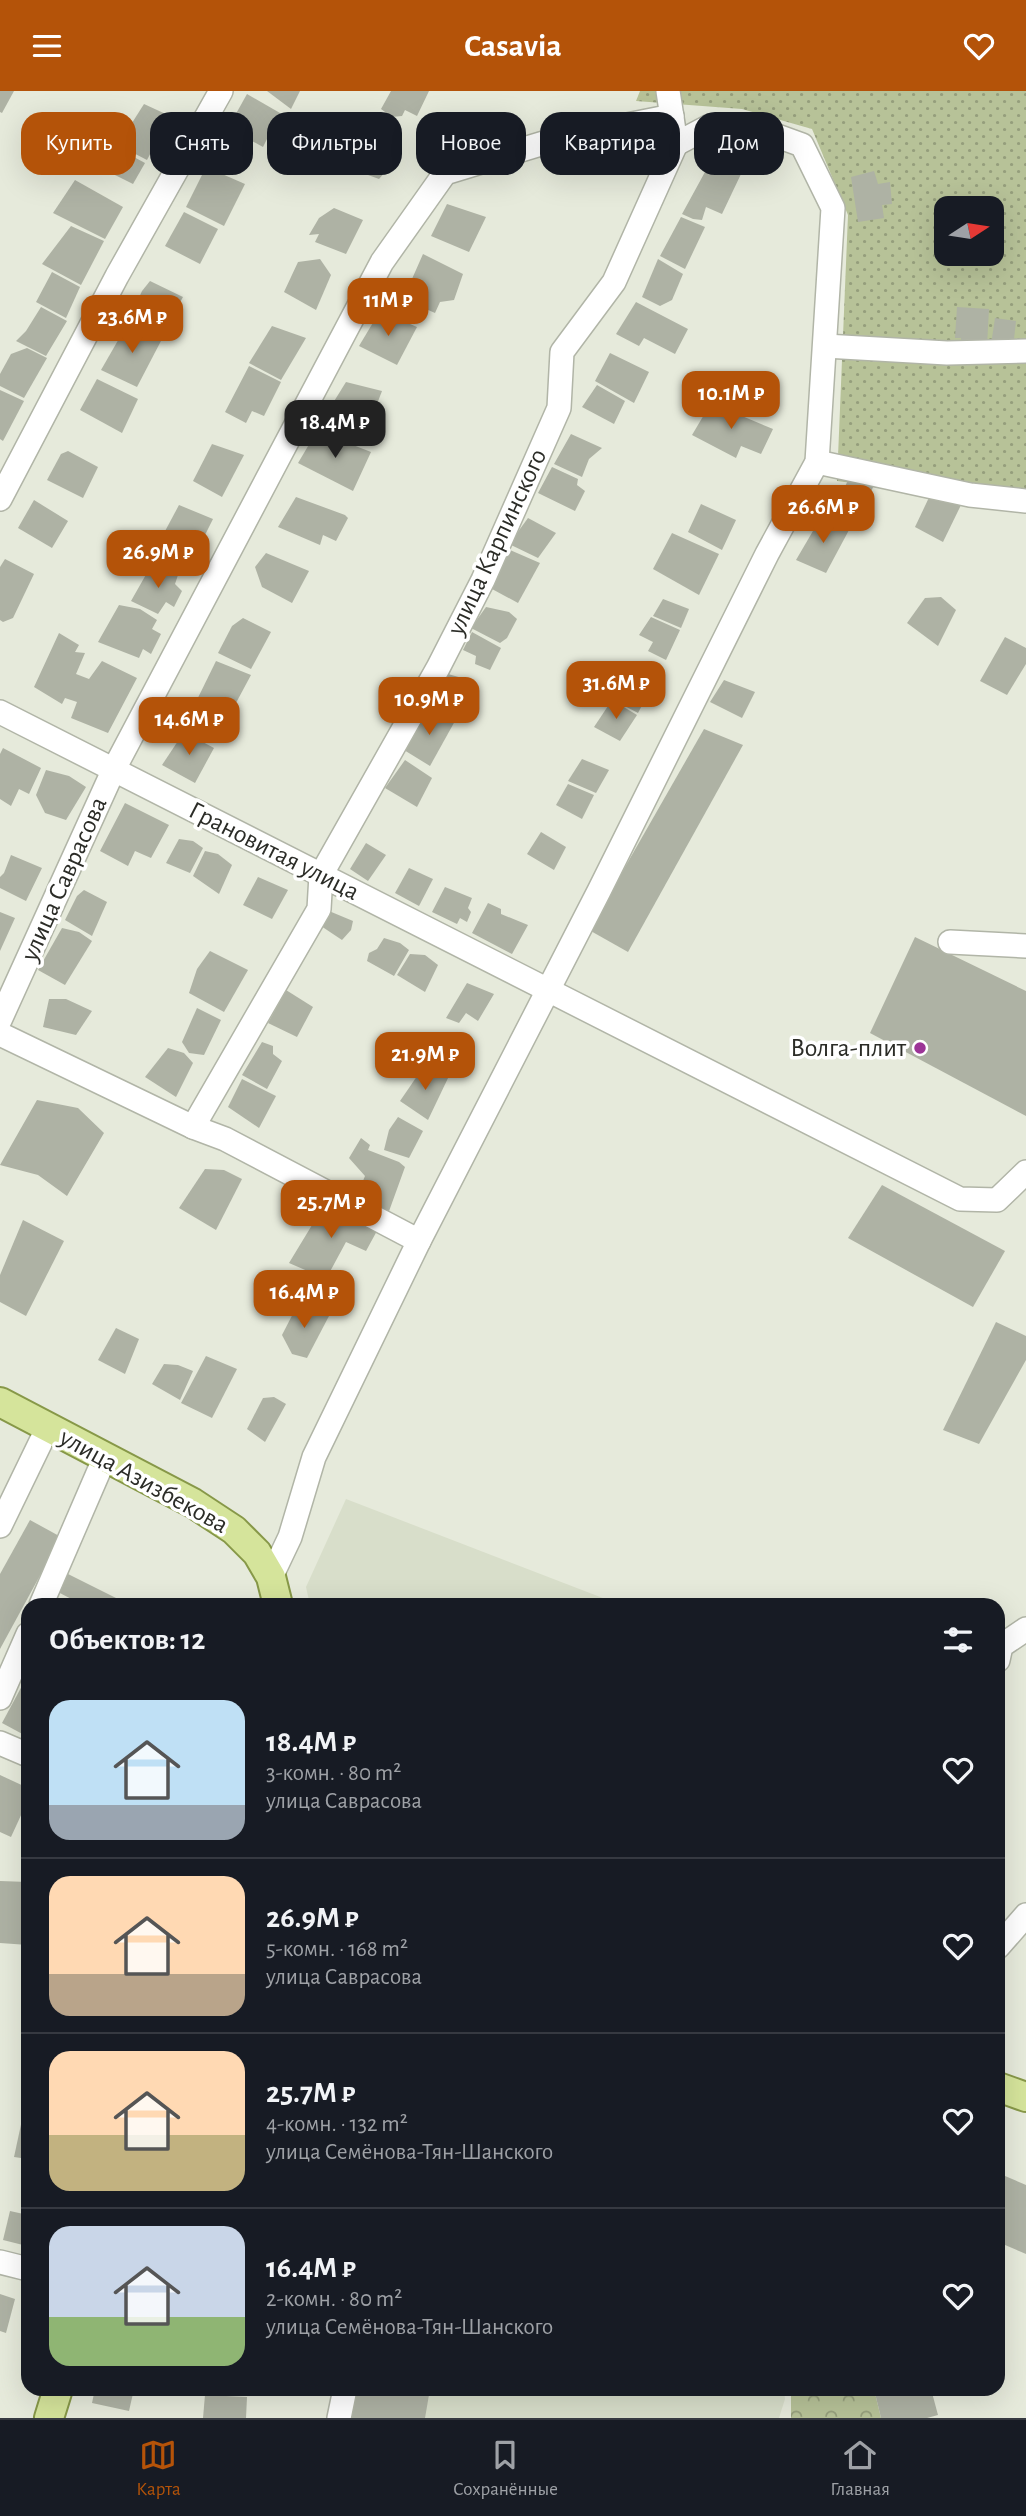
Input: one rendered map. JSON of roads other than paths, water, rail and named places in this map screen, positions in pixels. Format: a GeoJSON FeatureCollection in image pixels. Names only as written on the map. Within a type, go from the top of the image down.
{"type":"FeatureCollection","features":[{"type":"Feature","properties":{"kind":"main road","name":"улица Азизбекова"},"geometry":{"type":"LineString","coordinates":[[0,1402],[193,1503],[234,1530],[257,1553],[271,1577],[276,1598]]}},
{"type":"Feature","properties":{"kind":"main road"},"geometry":{"type":"LineString","coordinates":[[1005,2090],[1026,2097]]}},
{"type":"Feature","properties":{"kind":"main road"},"geometry":{"type":"LineString","coordinates":[[49,2418],[56,2396]]}},
{"type":"Feature","properties":{"kind":"street"},"geometry":{"type":"LineString","coordinates":[[0,499],[117,276],[221,91]]}},
{"type":"Feature","properties":{"kind":"street"},"geometry":{"type":"LineString","coordinates":[[668,91],[671,112]]}},
{"type":"Feature","properties":{"kind":"street"},"geometry":{"type":"LineString","coordinates":[[271,1577],[290,1537],[314,1457],[419,1241],[599,891],[767,554],[817,462],[834,208],[802,145],[755,128],[710,126],[680,142]]}},
{"type":"Feature","properties":{"kind":"street","name":"улица Саврасова"},"geometry":{"type":"LineString","coordinates":[[0,1020],[114,769],[382,262],[445,173],[540,144]]}},
{"type":"Feature","properties":{"kind":"street","name":"улица Карпинского"},"geometry":{"type":"LineString","coordinates":[[193,1127],[318,909],[321,875],[438,668],[482,580],[559,408],[562,352],[614,282],[662,175]]}},
{"type":"Feature","properties":{"kind":"street"},"geometry":{"type":"LineString","coordinates":[[825,346],[947,353],[1026,351]]}},
{"type":"Feature","properties":{"kind":"street"},"geometry":{"type":"LineString","coordinates":[[817,462],[970,495],[1026,501]]}},
{"type":"Feature","properties":{"kind":"street","name":"Грановитая улица"},"geometry":{"type":"LineString","coordinates":[[0,712],[960,1199],[997,1200],[1026,1172]]}},
{"type":"Feature","properties":{"kind":"street"},"geometry":{"type":"LineString","coordinates":[[950,942],[1026,946]]}},
{"type":"Feature","properties":{"kind":"street"},"geometry":{"type":"LineString","coordinates":[[0,1034],[193,1127],[225,1139],[419,1241]]}},
{"type":"Feature","properties":{"kind":"street"},"geometry":{"type":"LineString","coordinates":[[0,1527],[48,1427]]}},
{"type":"Feature","properties":{"kind":"street"},"geometry":{"type":"LineString","coordinates":[[44,1598],[105,1457]]}},
{"type":"Feature","properties":{"kind":"street"},"geometry":{"type":"LineString","coordinates":[[1005,1643],[1026,1629]]}},
{"type":"Feature","properties":{"kind":"street"},"geometry":{"type":"LineString","coordinates":[[0,1698],[21,1650]]}},
{"type":"Feature","properties":{"kind":"street"},"geometry":{"type":"LineString","coordinates":[[0,1743],[21,1752]]}},
{"type":"Feature","properties":{"kind":"street"},"geometry":{"type":"LineString","coordinates":[[1005,1939],[1026,1915]]}},
{"type":"Feature","properties":{"kind":"street"},"geometry":{"type":"LineString","coordinates":[[0,2262],[21,2267]]}},
{"type":"Feature","properties":{"kind":"street"},"geometry":{"type":"LineString","coordinates":[[339,2418],[344,2396]]}},
{"type":"Feature","properties":{"kind":"place","name":"Волга-плит"},"geometry":{"type":"Point","coordinates":[920,1048]}}]}
